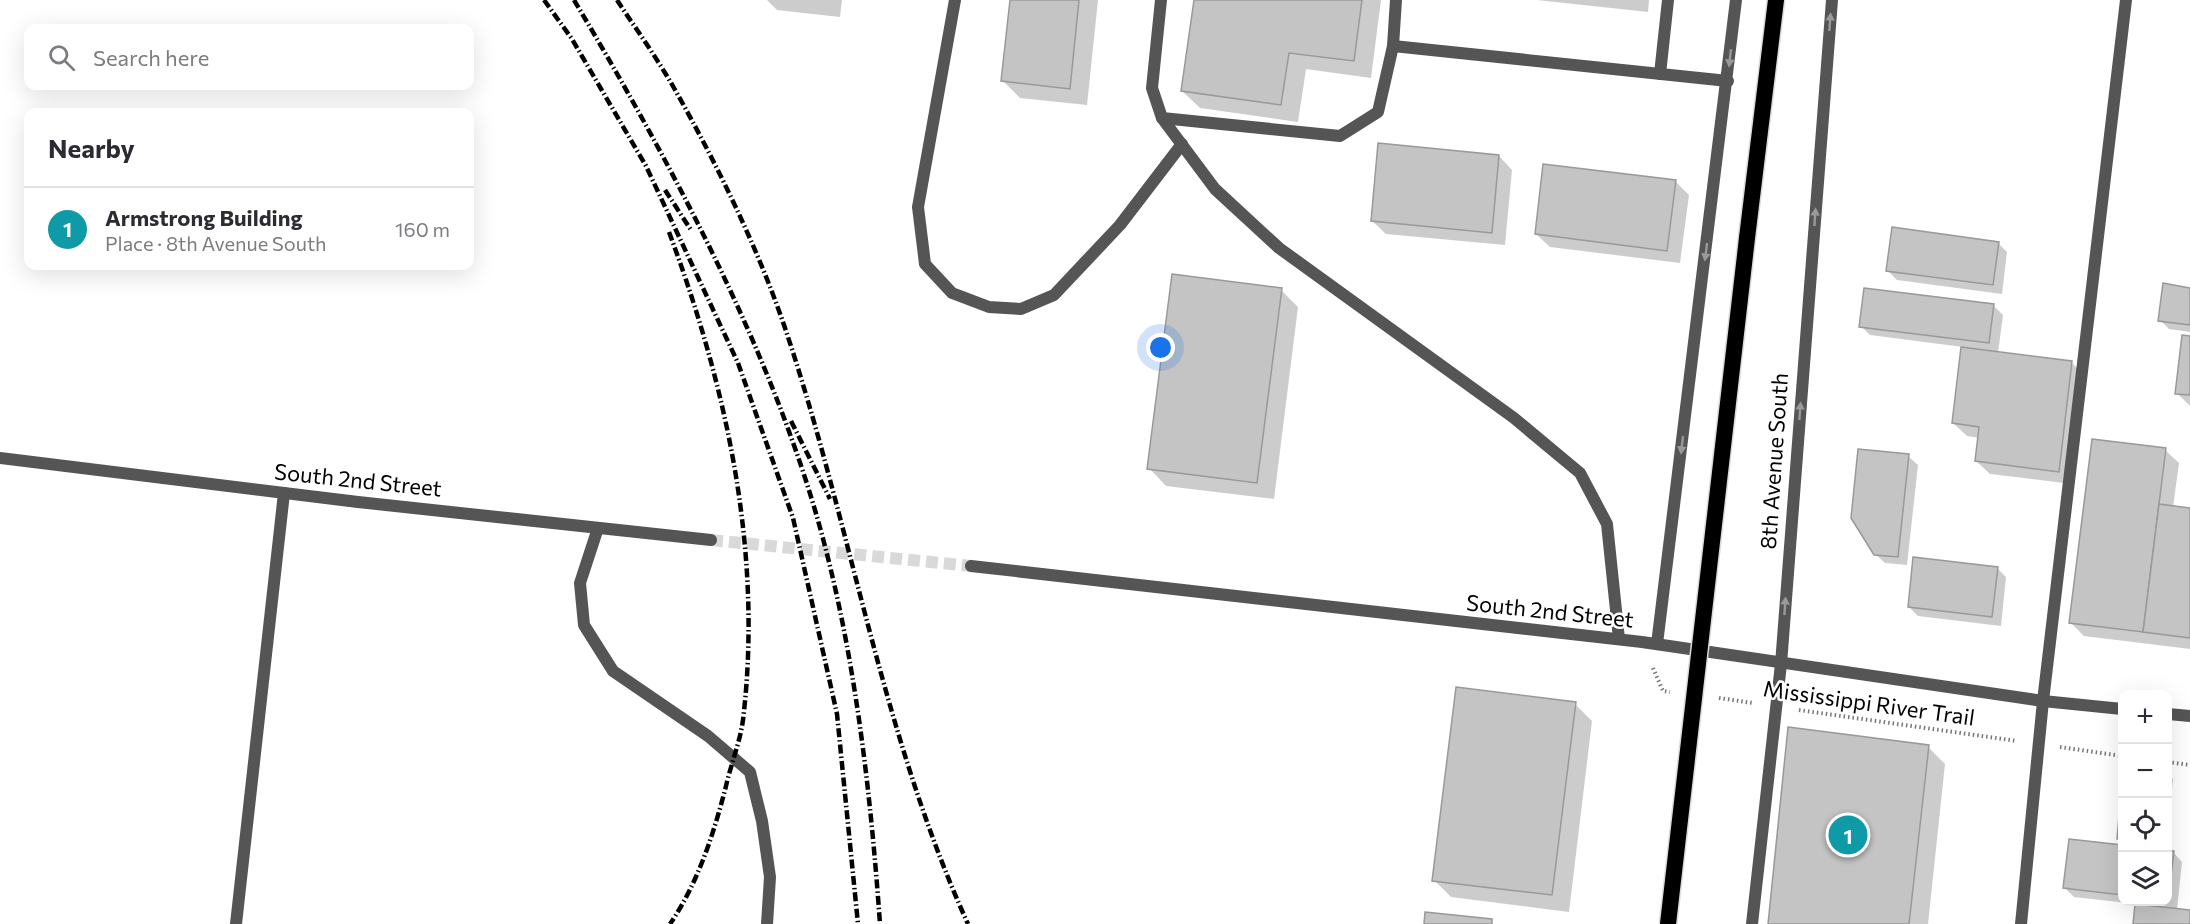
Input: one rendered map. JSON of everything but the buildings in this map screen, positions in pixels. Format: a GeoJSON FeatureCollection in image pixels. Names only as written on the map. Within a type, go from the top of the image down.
{"type":"FeatureCollection","features":[{"type":"Feature","properties":{"kind":"highway"},"geometry":{"type":"LineString","coordinates":[[1668,924],[1776,0]]}},
{"type":"Feature","properties":{"kind":"street"},"geometry":{"type":"LineString","coordinates":[[955,0],[918,207],[925,264],[952,293],[989,307],[1021,309],[1054,295],[1120,225],[1182,144]]}},
{"type":"Feature","properties":{"kind":"street"},"geometry":{"type":"LineString","coordinates":[[1161,0],[1152,88],[1162,118],[1215,189],[1279,248],[1514,418],[1580,473],[1607,524],[1619,639]]}},
{"type":"Feature","properties":{"kind":"street"},"geometry":{"type":"LineString","coordinates":[[1162,118],[1340,136],[1378,112],[1393,46],[1396,0]]}},
{"type":"Feature","properties":{"kind":"street"},"geometry":{"type":"LineString","coordinates":[[1660,74],[1668,0]]}},
{"type":"Feature","properties":{"kind":"street"},"geometry":{"type":"LineString","coordinates":[[1658,644],[1736,0]]}},
{"type":"Feature","properties":{"kind":"street","name":"8th Avenue South"},"geometry":{"type":"LineString","coordinates":[[1752,924],[1781,664],[1832,0]]}},
{"type":"Feature","properties":{"kind":"street"},"geometry":{"type":"LineString","coordinates":[[2021,924],[2043,701],[2126,0]]}},
{"type":"Feature","properties":{"kind":"street"},"geometry":{"type":"LineString","coordinates":[[1393,46],[1728,81]]}},
{"type":"Feature","properties":{"kind":"street","name":"South 2nd Street"},"geometry":{"type":"LineString","coordinates":[[0,458],[284,493],[711,540]]}},
{"type":"Feature","properties":{"kind":"street"},"geometry":{"type":"LineString","coordinates":[[236,924],[284,493]]}},
{"type":"Feature","properties":{"kind":"street"},"geometry":{"type":"LineString","coordinates":[[598,528],[580,583],[584,625],[613,670],[708,736],[750,772],[762,821],[770,877],[767,924]]}},
{"type":"Feature","properties":{"kind":"street","name":"South 2nd Street"},"geometry":{"type":"LineString","coordinates":[[971,566],[1619,639],[1781,664],[2118,710]]}},
{"type":"Feature","properties":{"kind":"street"},"geometry":{"type":"LineString","coordinates":[[2172,714],[2190,716]]}},
{"type":"Feature","properties":{"kind":"path"},"geometry":{"type":"LineString","coordinates":[[1642,642],[1663,691],[1674,692]]}},
{"type":"Feature","properties":{"kind":"path","name":"Mississippi River Trail"},"geometry":{"type":"LineString","coordinates":[[1708,697],[2118,755]]}},
{"type":"Feature","properties":{"kind":"path"},"geometry":{"type":"LineString","coordinates":[[2172,763],[2190,765]]}},
{"type":"Feature","properties":{"kind":"tunnel"},"geometry":{"type":"LineString","coordinates":[[711,540],[971,566]]}},
{"type":"Feature","properties":{"kind":"railway"},"geometry":{"type":"LineString","coordinates":[[544,0],[572,39],[646,166],[738,363],[793,518],[837,714],[858,924]]}},
{"type":"Feature","properties":{"kind":"railway"},"geometry":{"type":"LineString","coordinates":[[574,0],[676,180],[708,243],[766,371],[791,436],[826,551],[849,657],[865,764],[880,924]]}},
{"type":"Feature","properties":{"kind":"railway"},"geometry":{"type":"LineString","coordinates":[[617,0],[654,55],[690,117],[737,210],[765,274],[811,410],[870,633],[913,781],[938,853],[968,924]]}},
{"type":"Feature","properties":{"kind":"railway"},"geometry":{"type":"LineString","coordinates":[[665,190],[691,230]]}},
{"type":"Feature","properties":{"kind":"railway"},"geometry":{"type":"LineString","coordinates":[[669,232],[690,291],[723,411],[744,533],[748,595],[748,657],[740,736],[704,857],[689,892],[670,924]]}},
{"type":"Feature","properties":{"kind":"railway"},"geometry":{"type":"LineString","coordinates":[[791,421],[830,499]]}},
{"type":"Feature","properties":{"kind":"place","name":"Armstrong Building"},"geometry":{"type":"Point","coordinates":[1848,835]}}]}
